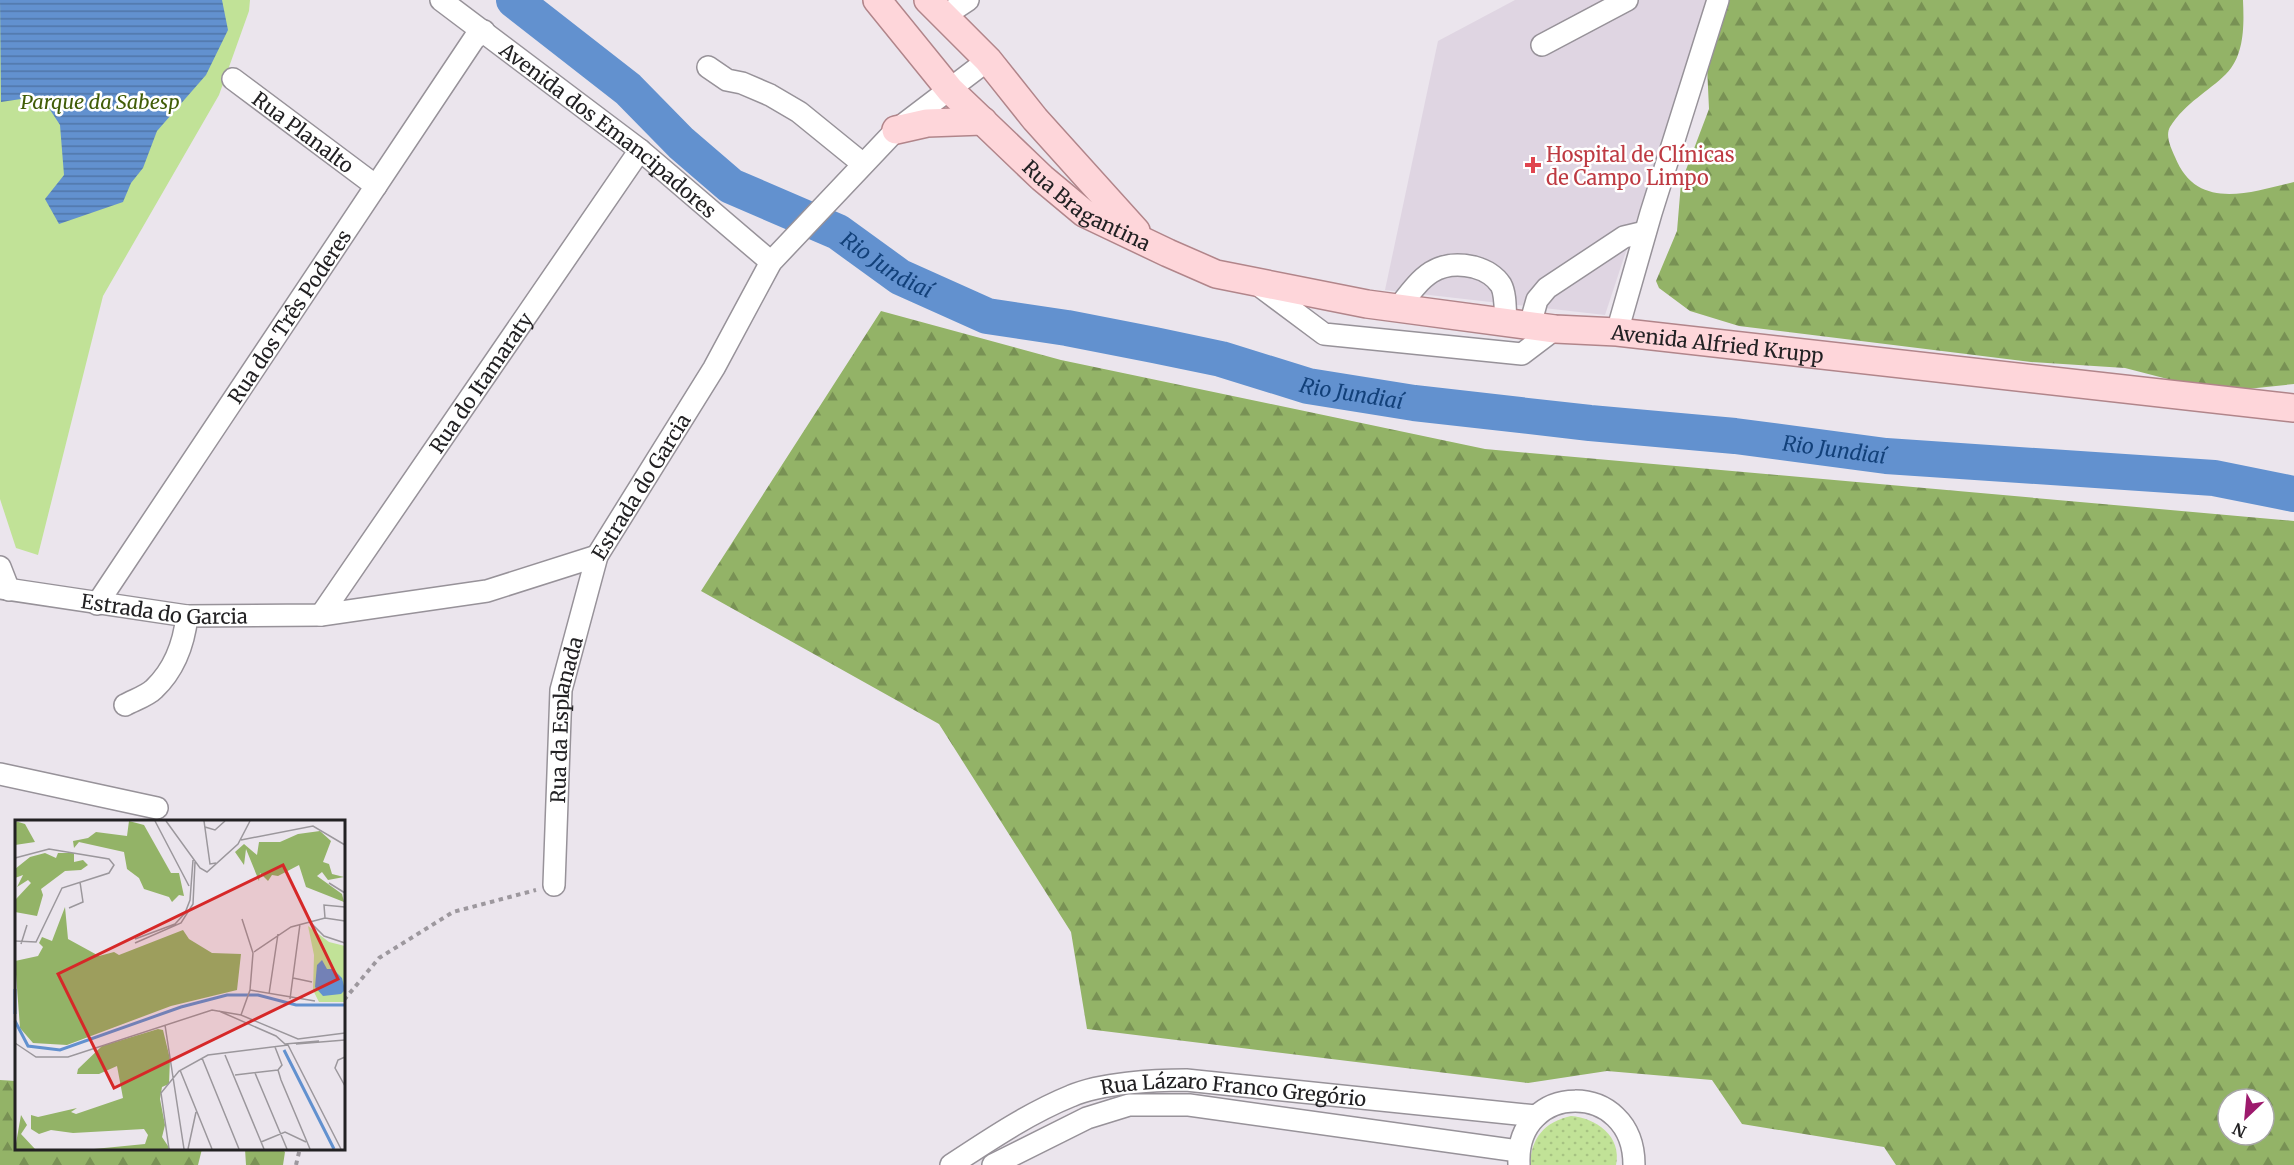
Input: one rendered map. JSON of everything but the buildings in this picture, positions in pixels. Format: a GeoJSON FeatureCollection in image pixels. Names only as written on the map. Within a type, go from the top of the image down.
{"type":"FeatureCollection","features":[{"type":"Feature","properties":{"kind":"main road","name":"Rua Bragantina"},"geometry":{"type":"LineString","coordinates":[[877,0],[950,90],[1042,178],[1084,213],[1148,243]]}},
{"type":"Feature","properties":{"kind":"main road","name":"Rua Bragantina"},"geometry":{"type":"LineString","coordinates":[[936,8],[988,60],[1035,119],[1111,206],[1148,243]]}},
{"type":"Feature","properties":{"kind":"main road"},"geometry":{"type":"LineString","coordinates":[[897,130],[927,123],[983,121]]}},
{"type":"Feature","properties":{"kind":"main road","name":"Avenida Alfried Krupp"},"geometry":{"type":"LineString","coordinates":[[1148,243],[1216,274],[1257,284],[1398,308],[1531,326],[1617,332],[2294,408]]}},
{"type":"Feature","properties":{"kind":"street","name":"Avenida dos Emancipadores"},"geometry":{"type":"LineString","coordinates":[[441,0],[640,150],[771,262]]}},
{"type":"Feature","properties":{"kind":"street"},"geometry":{"type":"LineString","coordinates":[[936,8],[968,0]]}},
{"type":"Feature","properties":{"kind":"street"},"geometry":{"type":"LineString","coordinates":[[1542,45],[1627,0]]}},
{"type":"Feature","properties":{"kind":"street"},"geometry":{"type":"LineString","coordinates":[[1617,332],[1645,232],[1718,0]]}},
{"type":"Feature","properties":{"kind":"street","name":"Rua dos Três Poderes"},"geometry":{"type":"LineString","coordinates":[[97,604],[474,39],[483,31]]}},
{"type":"Feature","properties":{"kind":"street","name":"Estrada do Garcia"},"geometry":{"type":"LineString","coordinates":[[4,589],[187,616],[321,615],[487,591],[597,556],[714,369],[771,262],[897,130],[988,60]]}},
{"type":"Feature","properties":{"kind":"street"},"geometry":{"type":"LineString","coordinates":[[708,67],[727,80],[770,95],[800,112],[863,164]]}},
{"type":"Feature","properties":{"kind":"street","name":"Rua Planalto"},"geometry":{"type":"LineString","coordinates":[[233,79],[376,186]]}},
{"type":"Feature","properties":{"kind":"street","name":"Rua do Itamaraty"},"geometry":{"type":"LineString","coordinates":[[321,615],[640,150]]}},
{"type":"Feature","properties":{"kind":"street"},"geometry":{"type":"LineString","coordinates":[[1257,284],[1324,334],[1522,354],[1537,300],[1547,288],[1624,237],[1645,232]]}},
{"type":"Feature","properties":{"kind":"street"},"geometry":{"type":"LineString","coordinates":[[1398,308],[1421,280],[1438,267],[1461,264],[1485,270],[1502,286],[1531,326]]}},
{"type":"Feature","properties":{"kind":"street","name":"Rua da Esplanada"},"geometry":{"type":"LineString","coordinates":[[554,885],[561,690],[597,556]]}},
{"type":"Feature","properties":{"kind":"street"},"geometry":{"type":"LineString","coordinates":[[0,567],[4,589]]}},
{"type":"Feature","properties":{"kind":"street"},"geometry":{"type":"LineString","coordinates":[[125,705],[153,690],[177,659],[184,638],[187,616]]}},
{"type":"Feature","properties":{"kind":"street"},"geometry":{"type":"LineString","coordinates":[[0,774],[157,808]]}},
{"type":"Feature","properties":{"kind":"street","name":"Rua Lázaro Franco Gregório"},"geometry":{"type":"LineString","coordinates":[[951,1165],[995,1137],[1073,1095],[1144,1081],[1186,1080],[1536,1116]]}},
{"type":"Feature","properties":{"kind":"street"},"geometry":{"type":"LineString","coordinates":[[1536,1116],[1550,1106],[1568,1101],[1586,1101],[1603,1107],[1617,1118],[1628,1132],[1634,1149],[1634,1165]]}},
{"type":"Feature","properties":{"kind":"street","name":"Rua Lázaro Franco Gregório"},"geometry":{"type":"LineString","coordinates":[[998,1162],[1087,1118],[1130,1105],[1189,1105],[1518,1158],[1524,1132],[1536,1116]]}},
{"type":"Feature","properties":{"kind":"street"},"geometry":{"type":"LineString","coordinates":[[995,1137],[998,1162]]}},
{"type":"Feature","properties":{"kind":"path"},"geometry":{"type":"LineString","coordinates":[[345,999],[379,958],[453,912],[554,885]]}},
{"type":"Feature","properties":{"kind":"path"},"geometry":{"type":"LineString","coordinates":[[296,1165],[300,1150]]}},
{"type":"Feature","properties":{"kind":"shaded area","name":"Hospital de Clínicas de Campo Limpo"},"geometry":{"type":"Polygon","coordinates":[[[1515,0],[1709,0],[1605,315],[1385,290],[1438,41],[1515,0]]]}},
{"type":"Feature","properties":{"kind":"green space","name":"Parque da Sabesp"},"geometry":{"type":"Polygon","coordinates":[[[0,0],[250,0],[249,11],[219,95],[103,296],[38,555],[16,548],[0,499],[0,0]]]}},
{"type":"Feature","properties":{"kind":"green space"},"geometry":{"type":"Polygon","coordinates":[[[1715,0],[2243,0],[2242,39],[2237,58],[2226,74],[2176,118],[2170,127],[2168,138],[2185,174],[2197,186],[2211,192],[2243,193],[2294,182],[2294,384],[2218,392],[2125,368],[2031,362],[1739,326],[1690,311],[1659,288],[1656,281],[1677,231],[1681,183],[1709,109],[1706,44],[1715,0]]]}},
{"type":"Feature","properties":{"kind":"green space"},"geometry":{"type":"Polygon","coordinates":[[[881,311],[1061,360],[1485,449],[2294,521],[2294,1165],[1896,1165],[1884,1147],[1742,1124],[1712,1080],[1607,1071],[1528,1083],[1087,1029],[1071,932],[939,724],[701,591],[881,311]]]}},
{"type":"Feature","properties":{"kind":"green space"},"geometry":{"type":"Polygon","coordinates":[[[0,1080],[15,1081],[15,1150],[202,1150],[198,1165],[0,1165],[0,1080]]]}},
{"type":"Feature","properties":{"kind":"green space"},"geometry":{"type":"Polygon","coordinates":[[[1571,1116],[1589,1120],[1605,1130],[1615,1145],[1616,1165],[1530,1165],[1536,1139],[1546,1127],[1571,1116]]]}},
{"type":"Feature","properties":{"kind":"green space"},"geometry":{"type":"Polygon","coordinates":[[[245,1150],[283,1150],[285,1152],[283,1165],[246,1165],[245,1150]]]}},
{"type":"Feature","properties":{"kind":"water"},"geometry":{"type":"Polygon","coordinates":[[[0,0],[222,0],[228,30],[206,75],[157,131],[143,168],[131,183],[123,202],[59,224],[45,199],[64,175],[60,125],[41,96],[1,102],[0,0]]]}},
{"type":"Feature","properties":{"kind":"waterway","name":"Rio Jundiaí"},"geometry":{"type":"LineString","coordinates":[[514,0],[628,89],[681,143],[731,186],[838,232],[900,277],[987,316],[1067,328],[1154,345],[1221,359],[1308,386],[1414,403],[1590,423],[1735,436],[1886,456],[2214,478],[2294,494]]}},
{"type":"Feature","properties":{"kind":"place","name":"Hospital de Clínicas de Campo Limpo"},"geometry":{"type":"Point","coordinates":[1533,165]}}]}
